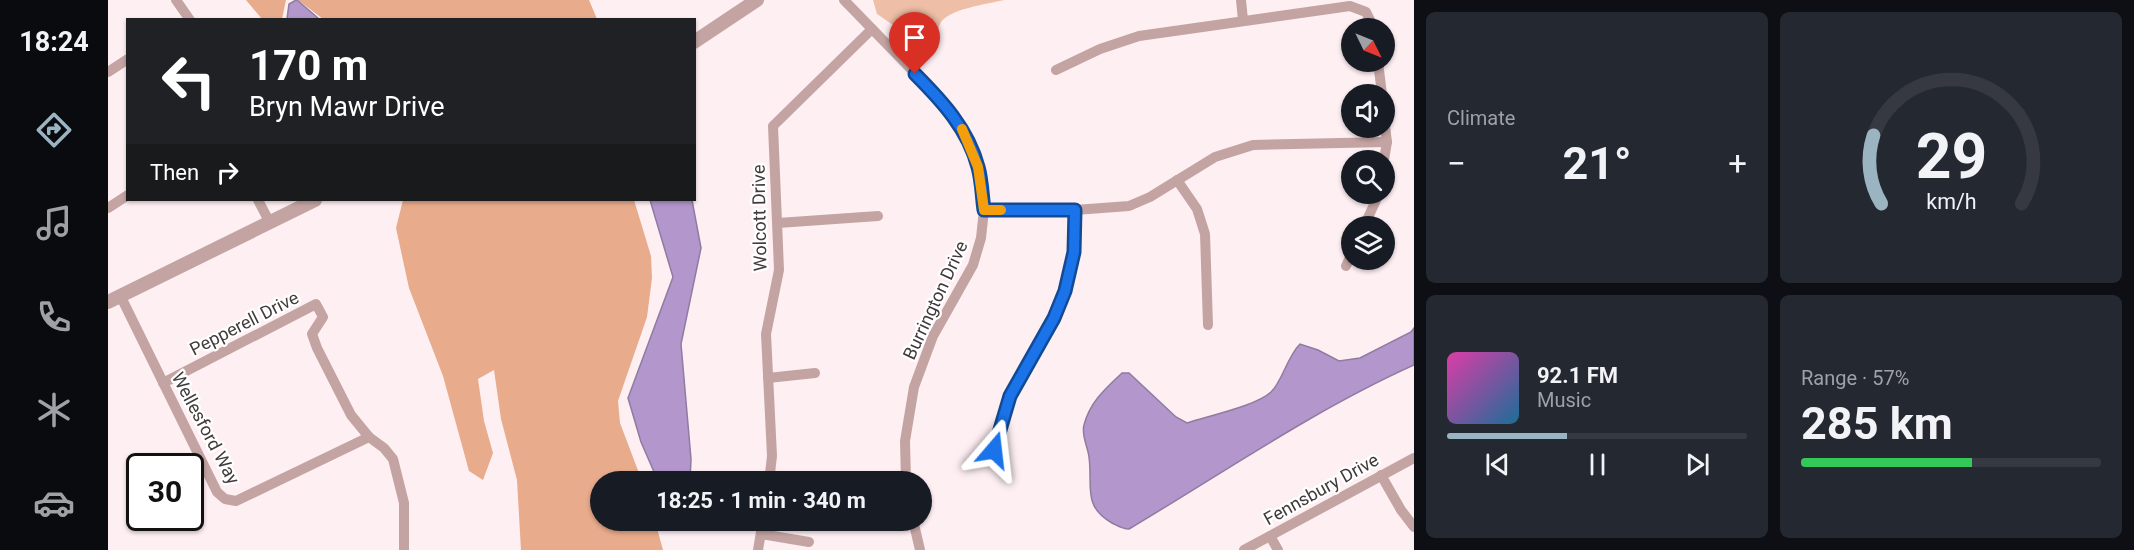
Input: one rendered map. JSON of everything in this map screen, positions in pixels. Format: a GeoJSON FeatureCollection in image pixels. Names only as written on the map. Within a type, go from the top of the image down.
{"type":"FeatureCollection","features":[{"type":"Feature","properties":{"kind":"street"},"geometry":{"type":"LineString","coordinates":[[176,0],[187,18]]}},
{"type":"Feature","properties":{"kind":"street"},"geometry":{"type":"LineString","coordinates":[[696,41],[757,0]]}},
{"type":"Feature","properties":{"kind":"street","name":"Burrington Drive"},"geometry":{"type":"LineString","coordinates":[[844,0],[944,103],[960,126],[978,167],[984,210],[981,238],[973,266],[933,336],[914,387],[905,441],[906,471]]}},
{"type":"Feature","properties":{"kind":"street"},"geometry":{"type":"LineString","coordinates":[[1241,0],[1244,20]]}},
{"type":"Feature","properties":{"kind":"street"},"geometry":{"type":"LineString","coordinates":[[1056,70],[1100,49],[1139,36],[1350,6],[1366,12],[1369,18]]}},
{"type":"Feature","properties":{"kind":"street","name":"Wolcott Drive"},"geometry":{"type":"LineString","coordinates":[[770,471],[772,456],[766,334],[779,270],[773,126],[872,29]]}},
{"type":"Feature","properties":{"kind":"street"},"geometry":{"type":"LineString","coordinates":[[108,72],[126,60]]}},
{"type":"Feature","properties":{"kind":"street"},"geometry":{"type":"LineString","coordinates":[[1386,138],[1386,150]]}},
{"type":"Feature","properties":{"kind":"street"},"geometry":{"type":"LineString","coordinates":[[984,210],[1075,210],[1129,206],[1150,197],[1215,157],[1253,145],[1387,142]]}},
{"type":"Feature","properties":{"kind":"street"},"geometry":{"type":"LineString","coordinates":[[1177,180],[1197,209],[1205,234],[1208,325]]}},
{"type":"Feature","properties":{"kind":"street"},"geometry":{"type":"LineString","coordinates":[[108,208],[126,196]]}},
{"type":"Feature","properties":{"kind":"street"},"geometry":{"type":"LineString","coordinates":[[259,201],[269,221]]}},
{"type":"Feature","properties":{"kind":"street"},"geometry":{"type":"LineString","coordinates":[[114,298],[313,201]]}},
{"type":"Feature","properties":{"kind":"street"},"geometry":{"type":"LineString","coordinates":[[1000,466],[994,450],[1010,396],[1054,318],[1065,291],[1074,252],[1075,210]]}},
{"type":"Feature","properties":{"kind":"street"},"geometry":{"type":"LineString","coordinates":[[778,223],[878,216]]}},
{"type":"Feature","properties":{"kind":"street","name":"Wellesford Way"},"geometry":{"type":"LineString","coordinates":[[114,298],[163,383],[217,492],[225,499],[236,501],[369,437]]}},
{"type":"Feature","properties":{"kind":"street","name":"Pepperell Drive"},"geometry":{"type":"LineString","coordinates":[[163,383],[316,304],[323,318],[312,334],[317,348],[351,415],[369,437],[384,448],[393,459],[404,502],[404,550]]}},
{"type":"Feature","properties":{"kind":"street"},"geometry":{"type":"LineString","coordinates":[[768,378],[815,374]]}},
{"type":"Feature","properties":{"kind":"street","name":"Fennsbury Drive"},"geometry":{"type":"LineString","coordinates":[[1244,550],[1414,458]]}},
{"type":"Feature","properties":{"kind":"street"},"geometry":{"type":"LineString","coordinates":[[1381,475],[1401,510],[1414,527]]}},
{"type":"Feature","properties":{"kind":"street"},"geometry":{"type":"LineString","coordinates":[[758,550],[761,531]]}},
{"type":"Feature","properties":{"kind":"street"},"geometry":{"type":"LineString","coordinates":[[916,531],[920,550]]}},
{"type":"Feature","properties":{"kind":"street"},"geometry":{"type":"LineString","coordinates":[[761,534],[808,542]]}},
{"type":"Feature","properties":{"kind":"street"},"geometry":{"type":"LineString","coordinates":[[1270,536],[1278,550]]}},
{"type":"Feature","properties":{"kind":"shaded area"},"geometry":{"type":"Polygon","coordinates":[[[246,0],[286,0],[282,18],[261,18],[246,0]]]}},
{"type":"Feature","properties":{"kind":"shaded area"},"geometry":{"type":"Polygon","coordinates":[[[297,0],[318,18],[287,18],[289,4],[297,0]]]}},
{"type":"Feature","properties":{"kind":"shaded area"},"geometry":{"type":"Polygon","coordinates":[[[298,0],[589,0],[597,18],[322,18],[298,0]]]}},
{"type":"Feature","properties":{"kind":"shaded area"},"geometry":{"type":"Polygon","coordinates":[[[873,0],[1004,0],[951,14],[940,24],[935,45],[928,53],[909,36],[877,14],[873,0]]]}},
{"type":"Feature","properties":{"kind":"shaded area"},"geometry":{"type":"Polygon","coordinates":[[[403,201],[634,201],[651,256],[652,278],[647,317],[618,401],[620,423],[638,471],[590,471],[590,531],[658,531],[663,550],[521,550],[517,480],[501,419],[494,370],[478,379],[484,421],[493,453],[483,480],[469,471],[443,376],[409,288],[396,228],[403,201]]]}},
{"type":"Feature","properties":{"kind":"shaded area"},"geometry":{"type":"Polygon","coordinates":[[[650,201],[692,201],[701,248],[681,344],[690,471],[654,471],[641,442],[628,398],[673,277],[650,201]]]}},
{"type":"Feature","properties":{"kind":"shaded area"},"geometry":{"type":"Polygon","coordinates":[[[1414,328],[1414,365],[1305,422],[1129,529],[1112,523],[1096,510],[1091,494],[1089,457],[1083,429],[1094,403],[1122,373],[1129,373],[1176,417],[1187,423],[1243,406],[1264,397],[1275,388],[1295,349],[1300,344],[1339,361],[1360,358],[1411,332],[1414,328]]]}},
{"type":"Feature","properties":{"kind":"slow traffic"},"geometry":{"type":"LineString","coordinates":[[962,129],[978,167],[984,210],[1001,210]]}},
{"type":"Feature","properties":{"kind":"route"},"geometry":{"type":"LineString","coordinates":[[915,74],[944,103],[960,126],[978,167],[984,210],[1075,210],[1074,252],[1065,291],[1054,318],[1010,396],[994,450]]}}]}
